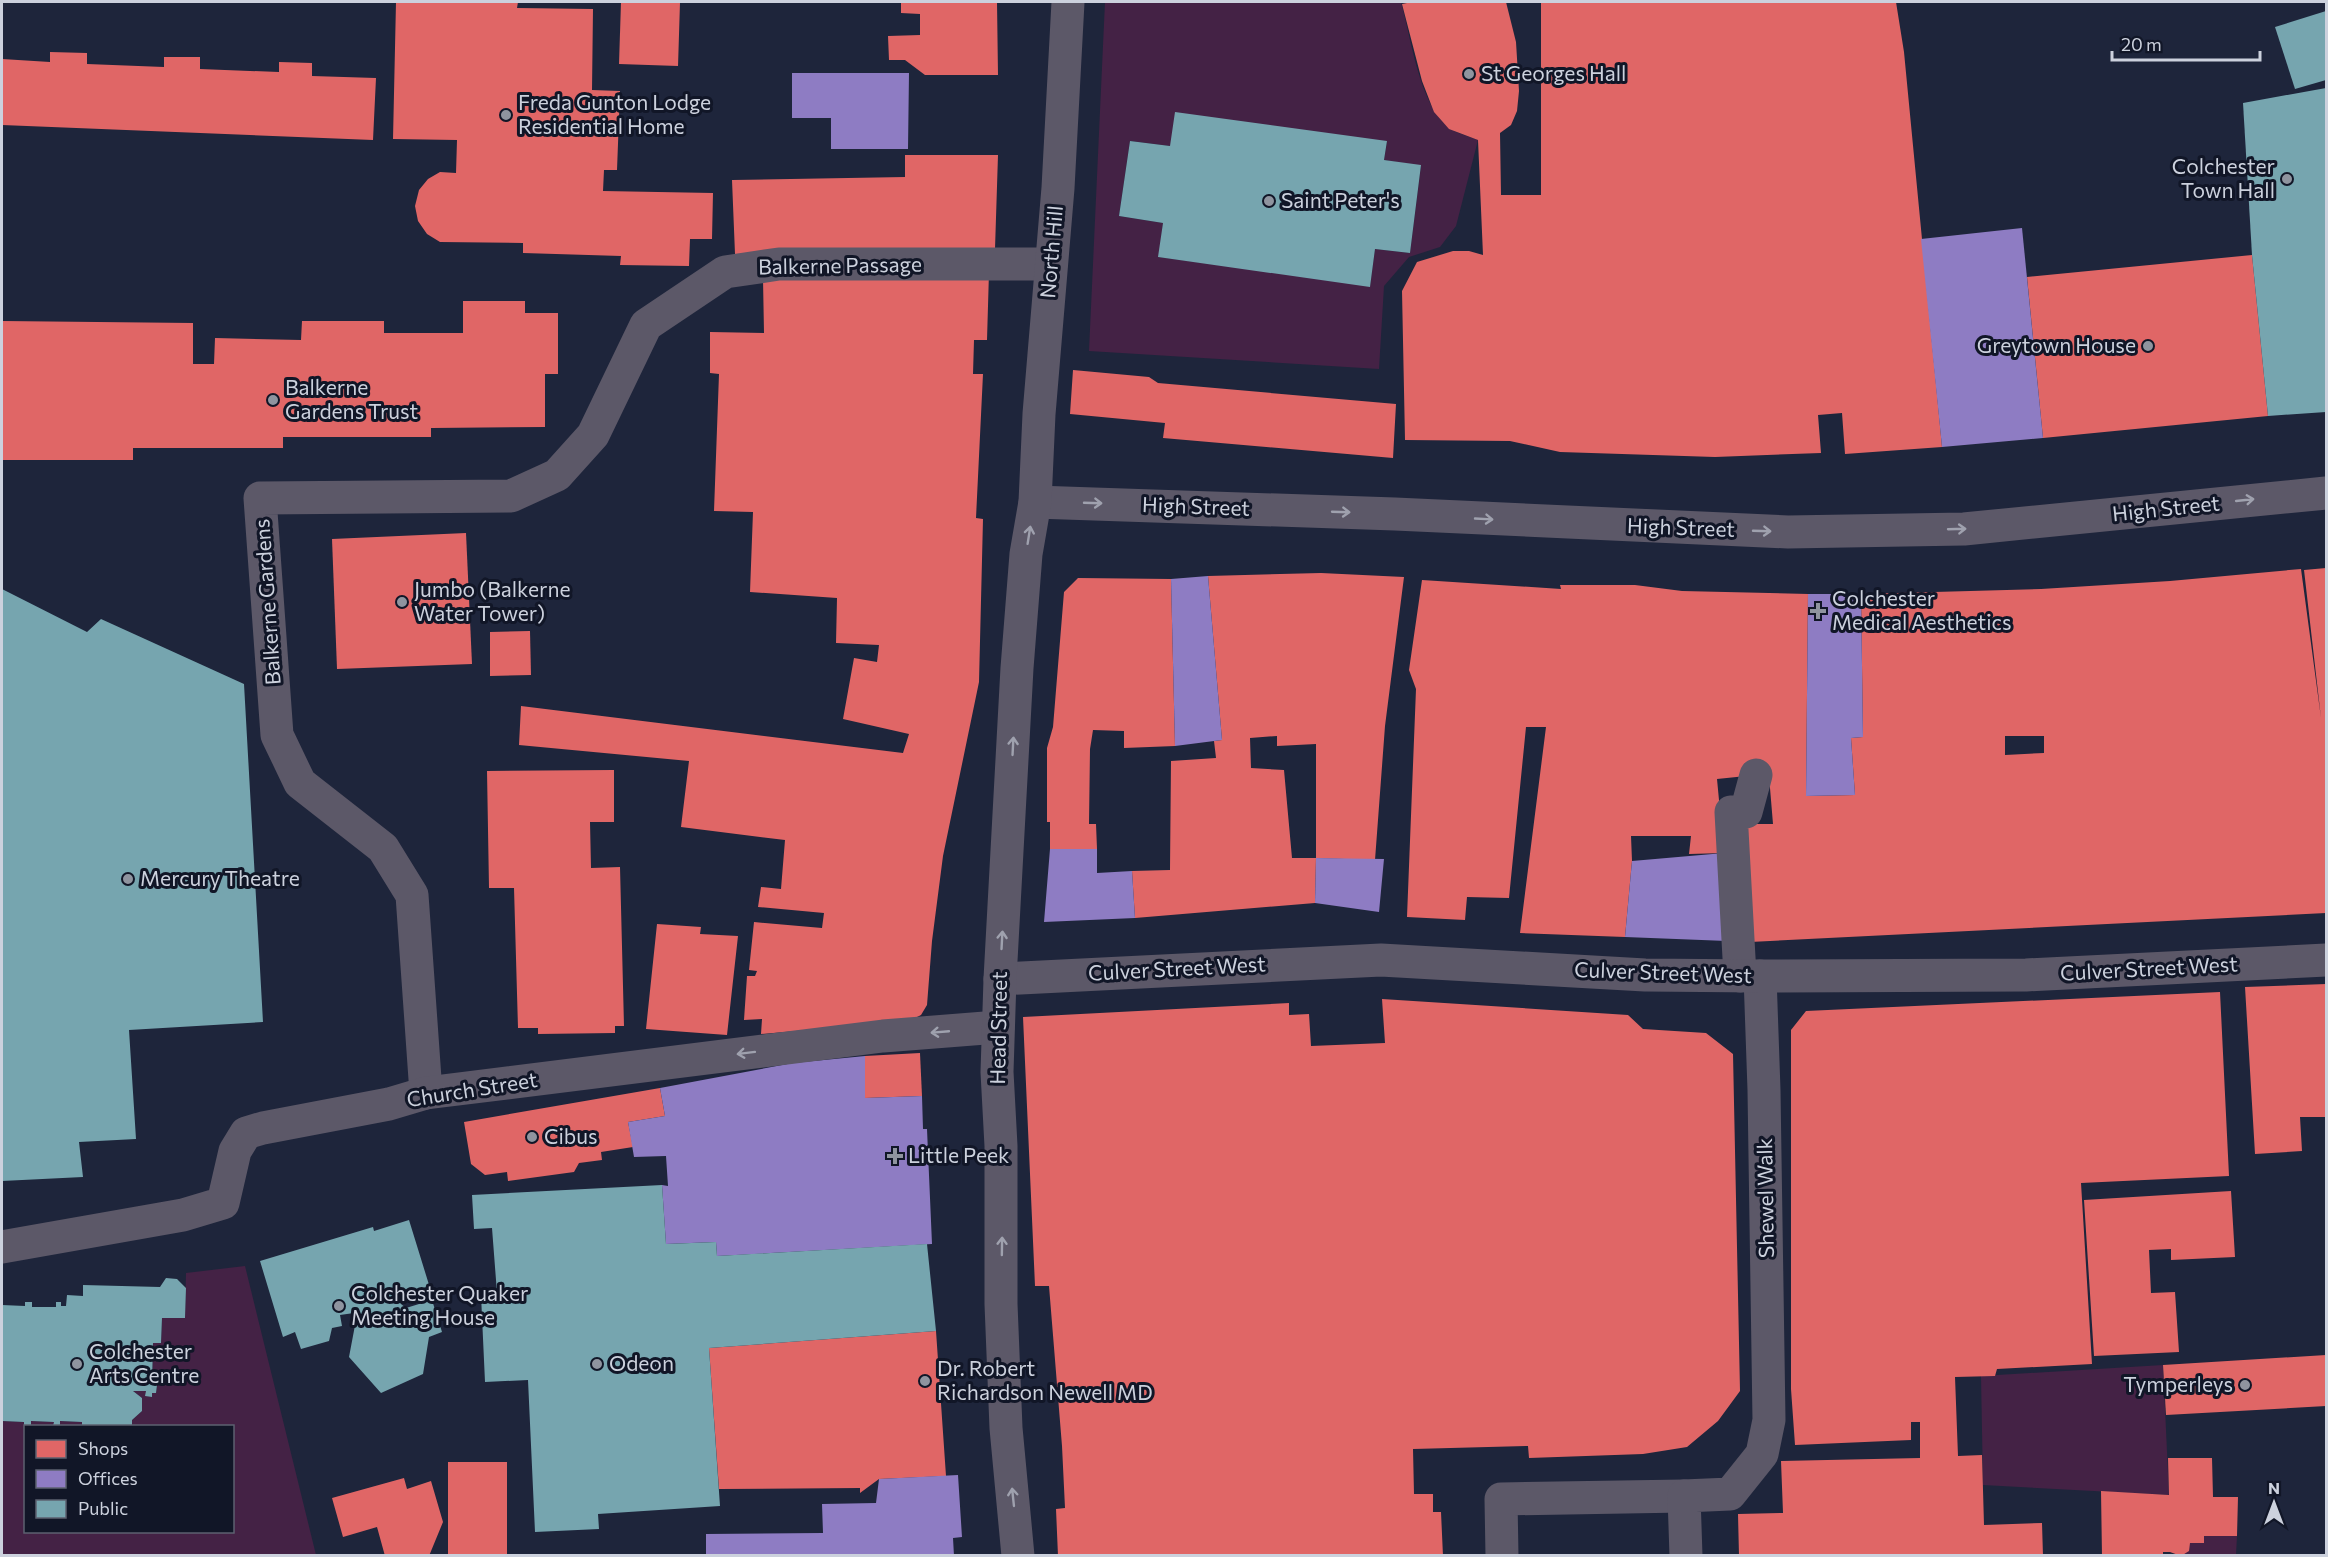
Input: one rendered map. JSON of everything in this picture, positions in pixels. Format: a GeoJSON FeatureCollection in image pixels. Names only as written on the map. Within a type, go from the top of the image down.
{"type":"FeatureCollection","features":[{"type":"Feature","properties":{"kind":"street","name":"North Hill"},"geometry":{"type":"LineString","coordinates":[[1035,501],[1039,414],[1058,188],[1068,2]]}},
{"type":"Feature","properties":{"kind":"street","name":"Balkerne Passage"},"geometry":{"type":"LineString","coordinates":[[646,325],[725,272],[779,264],[1051,264]]}},
{"type":"Feature","properties":{"kind":"street","name":"Balkerne Gardens"},"geometry":{"type":"LineString","coordinates":[[426,1093],[412,895],[383,848],[300,783],[278,735],[261,498],[511,496],[557,475],[593,435],[646,325]]}},
{"type":"Feature","properties":{"kind":"street","name":"High Street"},"geometry":{"type":"LineString","coordinates":[[1035,501],[1395,514],[1788,532],[1964,529],[2326,492]]}},
{"type":"Feature","properties":{"kind":"street","name":"Head Street"},"geometry":{"type":"LineString","coordinates":[[1018,1556],[1006,1428],[1001,1304],[1001,1146],[997,1072],[1017,668],[1026,554],[1035,501]]}},
{"type":"Feature","properties":{"kind":"street","name":"Shewel Walk"},"geometry":{"type":"LineString","coordinates":[[1502,1556],[1501,1499],[1730,1494],[1762,1455],[1769,1420],[1765,1102],[1731,812],[1746,812],[1756,776]]}},
{"type":"Feature","properties":{"kind":"street","name":"Culver Street West"},"geometry":{"type":"LineString","coordinates":[[1000,979],[1381,960],[1645,975],[2026,975],[2326,960]]}},
{"type":"Feature","properties":{"kind":"street","name":"Church Street"},"geometry":{"type":"LineString","coordinates":[[2,1247],[183,1215],[223,1203],[235,1151],[246,1133],[389,1104],[426,1093],[882,1036],[998,1027]]}},
{"type":"Feature","properties":{"kind":"street"},"geometry":{"type":"LineString","coordinates":[[1684,1496],[1686,1556]]}},
{"type":"Feature","properties":{"kind":"shaded area"},"geometry":{"type":"Polygon","coordinates":[[[2,2],[2326,2],[2326,1555],[2,1556],[2,2]]]}},
{"type":"Feature","properties":{"kind":"shaded area"},"geometry":{"type":"Polygon","coordinates":[[[1105,2],[1401,2],[1417,69],[1430,102],[1448,127],[1478,140],[1456,226],[1440,247],[1409,257],[1384,286],[1379,369],[1089,351],[1105,2]],[[1130,141],[1119,216],[1163,223],[1159,257],[1370,286],[1375,249],[1410,253],[1421,166],[1384,160],[1387,142],[1170,146],[1130,141]]]}},
{"type":"Feature","properties":{"kind":"shaded area"},"geometry":{"type":"Polygon","coordinates":[[[245,1266],[316,1555],[2,1556],[2,1421],[24,1422],[25,1425],[24,1533],[234,1533],[234,1425],[132,1425],[132,1420],[142,1411],[142,1398],[133,1391],[146,1391],[146,1396],[152,1397],[152,1393],[156,1393],[157,1385],[152,1385],[153,1343],[161,1343],[162,1318],[185,1318],[186,1273],[245,1266]]]}},
{"type":"Feature","properties":{"kind":"shaded area"},"geometry":{"type":"Polygon","coordinates":[[[2163,1365],[2169,1495],[1983,1485],[1981,1376],[2163,1365]]]}},
{"type":"Feature","properties":{"kind":"shaded area"},"geometry":{"type":"Polygon","coordinates":[[[31,1421],[54,1422],[54,1425],[31,1425],[31,1421]]]}},
{"type":"Feature","properties":{"kind":"shaded area"},"geometry":{"type":"Polygon","coordinates":[[[60,1421],[82,1422],[83,1425],[59,1425],[60,1421]]]}},
{"type":"Feature","properties":{"kind":"shaded area"},"geometry":{"type":"Polygon","coordinates":[[[2204,1536],[2237,1536],[2236,1555],[2181,1556],[2190,1543],[2203,1543],[2204,1536]]]}},
{"type":"Feature","properties":{"kind":"building: Shops","name":"Freda Gunton Lodge Residential Home"},"geometry":{"type":"Polygon","coordinates":[[[396,2],[518,2],[517,8],[593,9],[592,90],[620,91],[617,170],[604,170],[603,191],[713,193],[712,239],[690,239],[689,266],[620,265],[621,256],[523,253],[523,243],[440,242],[427,234],[418,221],[415,206],[419,190],[428,179],[440,172],[456,173],[457,140],[393,139],[396,2]]]}},
{"type":"Feature","properties":{"kind":"building: Shops"},"geometry":{"type":"Polygon","coordinates":[[[621,2],[680,2],[678,66],[619,64],[621,2]]]}},
{"type":"Feature","properties":{"kind":"building: Shops"},"geometry":{"type":"Polygon","coordinates":[[[901,2],[997,2],[998,75],[925,75],[905,60],[889,60],[888,36],[920,35],[920,14],[901,13],[901,2]]]}},
{"type":"Feature","properties":{"kind":"building: Shops"},"geometry":{"type":"Polygon","coordinates":[[[1412,2],[1506,2],[1516,42],[1519,91],[1517,111],[1511,125],[1500,133],[1501,195],[1541,195],[1541,2],[1896,2],[1904,52],[1942,447],[1845,454],[1842,413],[1818,415],[1821,453],[1715,457],[1560,452],[1510,441],[1405,440],[1402,291],[1417,262],[1453,251],[1469,251],[1483,255],[1478,140],[1449,129],[1434,112],[1422,81],[1402,4],[1412,2]]]}},
{"type":"Feature","properties":{"kind":"building: Shops"},"geometry":{"type":"Polygon","coordinates":[[[50,52],[87,53],[87,64],[164,67],[164,57],[200,57],[200,69],[279,72],[279,62],[312,63],[312,76],[376,78],[373,140],[2,125],[2,59],[50,62],[50,52]]]}},
{"type":"Feature","properties":{"kind":"building: Shops"},"geometry":{"type":"Polygon","coordinates":[[[905,155],[998,155],[995,249],[735,254],[732,180],[905,177],[905,155]]]}},
{"type":"Feature","properties":{"kind":"building: Shops","name":"Greytown House"},"geometry":{"type":"Polygon","coordinates":[[[2252,255],[2268,416],[2043,438],[2027,277],[2252,255]]]}},
{"type":"Feature","properties":{"kind":"building: Shops"},"geometry":{"type":"Polygon","coordinates":[[[989,272],[987,340],[974,340],[973,374],[983,374],[976,518],[983,519],[979,682],[943,856],[932,941],[927,1005],[921,1015],[909,1021],[761,1034],[762,1019],[744,1020],[747,976],[755,976],[757,971],[749,970],[754,922],[822,928],[824,913],[758,907],[761,887],[781,889],[785,840],[681,827],[689,761],[519,745],[521,706],[903,753],[909,734],[843,719],[854,658],[877,662],[879,645],[836,643],[837,598],[750,592],[753,512],[714,511],[719,374],[710,373],[710,332],[764,333],[763,279],[989,272]]]}},
{"type":"Feature","properties":{"kind":"building: Shops","name":"Balkerne Gardens Trust"},"geometry":{"type":"Polygon","coordinates":[[[463,301],[525,301],[525,313],[558,313],[558,374],[545,374],[545,427],[431,428],[431,437],[283,437],[283,448],[133,448],[133,460],[2,460],[2,321],[193,323],[193,364],[214,364],[215,338],[301,340],[302,321],[384,321],[384,333],[463,333],[463,301]]]}},
{"type":"Feature","properties":{"kind":"building: Shops"},"geometry":{"type":"Polygon","coordinates":[[[1073,370],[1149,377],[1158,383],[1396,404],[1393,458],[1163,438],[1165,423],[1070,414],[1073,370]]]}},
{"type":"Feature","properties":{"kind":"building: Shops","name":"Jumbo (Balkerne Water Tower)"},"geometry":{"type":"Polygon","coordinates":[[[466,533],[472,664],[337,669],[332,539],[466,533]]]}},
{"type":"Feature","properties":{"kind":"building: Shops"},"geometry":{"type":"Polygon","coordinates":[[[2326,568],[2326,913],[1750,942],[1741,824],[1773,824],[1769,776],[1756,775],[1717,779],[1724,853],[1689,854],[1691,836],[1631,836],[1632,861],[1625,937],[1520,933],[1546,727],[1526,727],[1509,898],[1467,897],[1465,920],[1407,917],[1416,689],[1409,670],[1422,580],[1561,589],[1560,585],[1635,585],[1682,591],[1808,594],[1806,796],[1855,795],[1851,738],[1863,737],[1861,594],[2041,589],[2170,581],[2301,569],[2321,718],[2304,570],[2326,568]],[[2005,736],[2005,755],[2044,753],[2044,736],[2005,736]]]}},
{"type":"Feature","properties":{"kind":"building: Shops"},"geometry":{"type":"Polygon","coordinates":[[[1321,573],[1404,577],[1385,726],[1375,860],[1316,858],[1315,903],[1135,918],[1132,871],[1170,870],[1171,761],[1216,758],[1214,741],[1222,740],[1208,576],[1321,573]],[[1277,736],[1250,738],[1251,768],[1284,770],[1292,858],[1316,858],[1316,744],[1277,746],[1277,736]]]}},
{"type":"Feature","properties":{"kind":"building: Shops"},"geometry":{"type":"Polygon","coordinates":[[[1078,578],[1171,579],[1175,746],[1124,748],[1124,731],[1093,730],[1090,749],[1089,824],[1096,824],[1097,849],[1050,849],[1050,822],[1047,822],[1047,748],[1053,727],[1064,592],[1078,578]]]}},
{"type":"Feature","properties":{"kind":"building: Shops"},"geometry":{"type":"Polygon","coordinates":[[[530,631],[531,675],[490,676],[490,632],[530,631]]]}},
{"type":"Feature","properties":{"kind":"building: Shops"},"geometry":{"type":"Polygon","coordinates":[[[614,770],[614,822],[590,822],[591,868],[620,867],[624,1026],[615,1026],[615,1033],[538,1034],[538,1028],[518,1028],[514,888],[489,888],[487,771],[614,770]]]}},
{"type":"Feature","properties":{"kind":"building: Shops"},"geometry":{"type":"Polygon","coordinates":[[[657,924],[701,927],[700,934],[738,936],[727,1035],[646,1029],[657,924]]]}},
{"type":"Feature","properties":{"kind":"building: Shops"},"geometry":{"type":"Polygon","coordinates":[[[2326,984],[2326,1117],[2300,1117],[2302,1151],[2255,1154],[2245,987],[2326,984]]]}},
{"type":"Feature","properties":{"kind":"building: Shops"},"geometry":{"type":"Polygon","coordinates":[[[2220,992],[2229,1176],[2081,1183],[2092,1364],[1997,1369],[1995,1376],[1955,1377],[1958,1456],[1982,1455],[1984,1525],[2042,1523],[2043,1556],[1739,1556],[1738,1514],[1783,1513],[1781,1461],[1920,1458],[1920,1422],[1911,1422],[1911,1440],[1795,1445],[1791,1389],[1791,1030],[1806,1011],[2220,992]]]}},
{"type":"Feature","properties":{"kind":"building: Shops"},"geometry":{"type":"Polygon","coordinates":[[[1382,999],[1628,1015],[1643,1029],[1706,1033],[1733,1054],[1740,1391],[1718,1421],[1687,1447],[1643,1454],[1529,1458],[1528,1446],[1413,1449],[1414,1494],[1433,1494],[1433,1512],[1441,1512],[1443,1556],[1058,1556],[1056,1509],[1065,1508],[1062,1446],[1049,1286],[1035,1286],[1023,1017],[1289,1003],[1289,1015],[1309,1014],[1311,1046],[1385,1043],[1382,999]]]}},
{"type":"Feature","properties":{"kind":"building: Shops"},"geometry":{"type":"Polygon","coordinates":[[[920,1053],[922,1096],[865,1098],[865,1056],[920,1053]]]}},
{"type":"Feature","properties":{"kind":"building: Shops","name":"Cibus"},"geometry":{"type":"Polygon","coordinates":[[[660,1088],[665,1116],[628,1122],[633,1147],[601,1152],[602,1160],[579,1163],[574,1172],[508,1181],[507,1172],[485,1175],[471,1164],[464,1122],[660,1088]]]}},
{"type":"Feature","properties":{"kind":"building: Shops"},"geometry":{"type":"Polygon","coordinates":[[[2231,1191],[2235,1257],[2171,1260],[2171,1249],[2149,1250],[2151,1293],[2175,1292],[2179,1352],[2094,1356],[2084,1200],[2231,1191]]]}},
{"type":"Feature","properties":{"kind":"building: Shops"},"geometry":{"type":"Polygon","coordinates":[[[936,1331],[946,1476],[879,1479],[860,1493],[860,1488],[719,1489],[709,1348],[936,1331]]]}},
{"type":"Feature","properties":{"kind":"building: Shops","name":"Tymperleys"},"geometry":{"type":"Polygon","coordinates":[[[2326,1355],[2326,1406],[2166,1415],[2163,1365],[2326,1355]]]}},
{"type":"Feature","properties":{"kind":"building: Shops"},"geometry":{"type":"Polygon","coordinates":[[[2168,1458],[2212,1458],[2213,1497],[2238,1497],[2237,1536],[2204,1536],[2204,1543],[2190,1543],[2189,1551],[2181,1556],[2163,1552],[2163,1556],[2102,1556],[2101,1491],[2169,1495],[2168,1458]]]}},
{"type":"Feature","properties":{"kind":"building: Shops"},"geometry":{"type":"Polygon","coordinates":[[[448,1462],[507,1462],[507,1556],[448,1556],[448,1462]]]}},
{"type":"Feature","properties":{"kind":"building: Shops"},"geometry":{"type":"Polygon","coordinates":[[[404,1478],[407,1489],[431,1481],[443,1522],[429,1556],[385,1556],[377,1527],[343,1537],[332,1498],[404,1478]]]}},
{"type":"Feature","properties":{"kind":"building: Offices"},"geometry":{"type":"Polygon","coordinates":[[[792,73],[909,73],[908,149],[831,149],[831,118],[792,118],[792,73]]]}},
{"type":"Feature","properties":{"kind":"building: Offices"},"geometry":{"type":"Polygon","coordinates":[[[2022,228],[2043,438],[1942,447],[1921,239],[2022,228]]]}},
{"type":"Feature","properties":{"kind":"building: Offices"},"geometry":{"type":"Polygon","coordinates":[[[1208,576],[1222,740],[1175,746],[1171,579],[1208,576]]]}},
{"type":"Feature","properties":{"kind":"building: Offices"},"geometry":{"type":"Polygon","coordinates":[[[1808,594],[1861,594],[1863,737],[1851,738],[1855,795],[1806,796],[1808,594]]]}},
{"type":"Feature","properties":{"kind":"building: Offices"},"geometry":{"type":"Polygon","coordinates":[[[1050,849],[1097,849],[1097,873],[1132,871],[1135,918],[1044,922],[1050,849]]]}},
{"type":"Feature","properties":{"kind":"building: Offices"},"geometry":{"type":"Polygon","coordinates":[[[1724,853],[1727,941],[1625,937],[1632,861],[1724,853]]]}},
{"type":"Feature","properties":{"kind":"building: Offices"},"geometry":{"type":"Polygon","coordinates":[[[1316,858],[1384,859],[1379,912],[1315,903],[1316,858]]]}},
{"type":"Feature","properties":{"kind":"building: Offices"},"geometry":{"type":"Polygon","coordinates":[[[865,1056],[865,1098],[922,1096],[923,1129],[927,1129],[932,1244],[717,1256],[716,1242],[666,1244],[662,1185],[668,1186],[666,1156],[634,1157],[628,1122],[665,1116],[660,1088],[793,1063],[865,1056]]]}},
{"type":"Feature","properties":{"kind":"building: Offices"},"geometry":{"type":"Polygon","coordinates":[[[958,1475],[962,1537],[953,1538],[954,1556],[706,1556],[706,1534],[823,1533],[822,1504],[876,1503],[879,1479],[958,1475]]]}},
{"type":"Feature","properties":{"kind":"building: Public"},"geometry":{"type":"Polygon","coordinates":[[[2326,11],[2326,80],[2295,89],[2275,27],[2326,11]]]}},
{"type":"Feature","properties":{"kind":"building: Public","name":"Colchester Town Hall"},"geometry":{"type":"Polygon","coordinates":[[[2326,88],[2326,412],[2268,416],[2252,255],[2243,103],[2326,88]]]}},
{"type":"Feature","properties":{"kind":"building: Public","name":"Saint Peter's"},"geometry":{"type":"Polygon","coordinates":[[[1175,112],[1387,141],[1384,160],[1421,165],[1410,253],[1375,249],[1370,287],[1158,257],[1163,223],[1119,216],[1130,141],[1170,146],[1175,112]]]}},
{"type":"Feature","properties":{"kind":"building: Public","name":"Mercury Theatre"},"geometry":{"type":"Polygon","coordinates":[[[2,589],[87,632],[101,619],[244,684],[263,1022],[129,1030],[136,1139],[79,1142],[83,1177],[2,1181],[2,589]]]}},
{"type":"Feature","properties":{"kind":"building: Public","name":"Odeon"},"geometry":{"type":"Polygon","coordinates":[[[662,1185],[666,1244],[716,1242],[717,1256],[927,1244],[936,1331],[709,1348],[720,1506],[598,1514],[599,1529],[535,1532],[528,1380],[485,1382],[481,1295],[497,1293],[492,1228],[474,1229],[472,1195],[662,1185]]]}},
{"type":"Feature","properties":{"kind":"building: Public","name":"Colchester Quaker Meeting House"},"geometry":{"type":"Polygon","coordinates":[[[409,1220],[430,1288],[399,1298],[401,1304],[406,1308],[432,1300],[442,1332],[429,1337],[423,1374],[381,1393],[349,1357],[356,1320],[354,1313],[340,1315],[342,1326],[332,1328],[329,1341],[301,1349],[295,1332],[283,1337],[260,1261],[373,1227],[374,1231],[409,1220]]]}},
{"type":"Feature","properties":{"kind":"building: Public","name":"Colchester Arts Centre"},"geometry":{"type":"Polygon","coordinates":[[[166,1278],[177,1279],[186,1288],[185,1318],[162,1318],[161,1343],[153,1343],[152,1385],[157,1385],[156,1393],[152,1393],[152,1397],[145,1396],[146,1391],[133,1391],[142,1398],[142,1411],[132,1420],[132,1425],[82,1425],[82,1422],[60,1421],[60,1425],[53,1425],[54,1422],[31,1421],[31,1425],[24,1425],[24,1422],[2,1421],[2,1305],[25,1306],[25,1302],[32,1302],[32,1307],[56,1307],[56,1302],[61,1302],[61,1306],[66,1306],[67,1295],[83,1296],[83,1285],[160,1287],[166,1278]]]}},
{"type":"Feature","properties":{"kind":"place","name":"St Georges Hall"},"geometry":{"type":"Point","coordinates":[1469,74]}},
{"type":"Feature","properties":{"kind":"place","name":"Freda Gunton Lodge Residential Home"},"geometry":{"type":"Point","coordinates":[506,115]}},
{"type":"Feature","properties":{"kind":"place","name":"Colchester Town Hall"},"geometry":{"type":"Point","coordinates":[2287,179]}},
{"type":"Feature","properties":{"kind":"place","name":"Saint Peter's"},"geometry":{"type":"Point","coordinates":[1269,201]}},
{"type":"Feature","properties":{"kind":"place","name":"Greytown House"},"geometry":{"type":"Point","coordinates":[2148,346]}},
{"type":"Feature","properties":{"kind":"place","name":"Balkerne Gardens Trust"},"geometry":{"type":"Point","coordinates":[273,400]}},
{"type":"Feature","properties":{"kind":"place","name":"Jumbo (Balkerne Water Tower)"},"geometry":{"type":"Point","coordinates":[402,602]}},
{"type":"Feature","properties":{"kind":"place","name":"Colchester Medical Aesthetics"},"geometry":{"type":"Point","coordinates":[1818,611]}},
{"type":"Feature","properties":{"kind":"place","name":"Mercury Theatre"},"geometry":{"type":"Point","coordinates":[128,879]}},
{"type":"Feature","properties":{"kind":"place","name":"Cibus"},"geometry":{"type":"Point","coordinates":[532,1137]}},
{"type":"Feature","properties":{"kind":"place","name":"Little Peek"},"geometry":{"type":"Point","coordinates":[895,1156]}},
{"type":"Feature","properties":{"kind":"place","name":"Colchester Quaker Meeting House"},"geometry":{"type":"Point","coordinates":[339,1306]}},
{"type":"Feature","properties":{"kind":"place","name":"Colchester Arts Centre"},"geometry":{"type":"Point","coordinates":[77,1364]}},
{"type":"Feature","properties":{"kind":"place","name":"Odeon"},"geometry":{"type":"Point","coordinates":[597,1364]}},
{"type":"Feature","properties":{"kind":"place","name":"Dr. Robert Richardson Newell MD"},"geometry":{"type":"Point","coordinates":[925,1381]}},
{"type":"Feature","properties":{"kind":"place","name":"Tymperleys"},"geometry":{"type":"Point","coordinates":[2245,1385]}}]}
